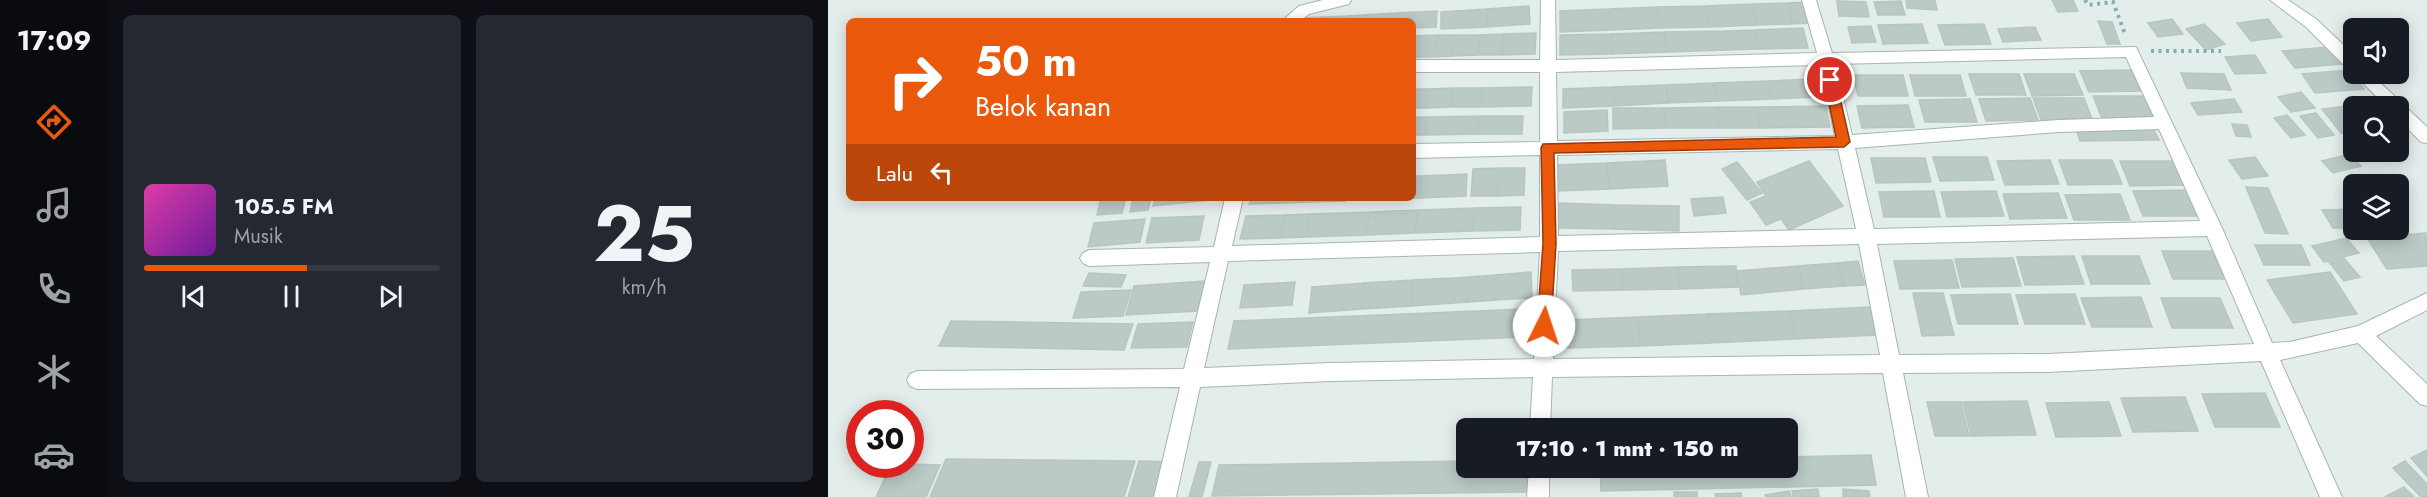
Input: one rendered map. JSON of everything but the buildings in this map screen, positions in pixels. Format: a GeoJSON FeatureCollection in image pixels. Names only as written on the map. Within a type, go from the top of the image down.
{"type":"FeatureCollection","features":[{"type":"Feature","properties":{"kind":"street"},"geometry":{"type":"LineString","coordinates":[[1294,18],[1304,10],[1344,0]]}},
{"type":"Feature","properties":{"kind":"street"},"geometry":{"type":"LineString","coordinates":[[1540,418],[1549,244],[1548,0]]}},
{"type":"Feature","properties":{"kind":"street"},"geometry":{"type":"LineString","coordinates":[[1809,0],[1826,59],[1867,237],[1917,497]]}},
{"type":"Feature","properties":{"kind":"street"},"geometry":{"type":"LineString","coordinates":[[2277,0],[2311,23],[2343,54]]}},
{"type":"Feature","properties":{"kind":"street"},"geometry":{"type":"LineString","coordinates":[[1416,66],[1547,66],[2131,51],[2213,228],[2265,352],[2331,497]]}},
{"type":"Feature","properties":{"kind":"street"},"geometry":{"type":"LineString","coordinates":[[2372,84],[2385,96]]}},
{"type":"Feature","properties":{"kind":"street"},"geometry":{"type":"LineString","coordinates":[[2409,120],[2427,137]]}},
{"type":"Feature","properties":{"kind":"street"},"geometry":{"type":"LineString","coordinates":[[1416,151],[1844,142],[2059,126],[2165,123]]}},
{"type":"Feature","properties":{"kind":"street"},"geometry":{"type":"LineString","coordinates":[[1165,497],[1233,201]]}},
{"type":"Feature","properties":{"kind":"street"},"geometry":{"type":"LineString","coordinates":[[1089,258],[2213,228]]}},
{"type":"Feature","properties":{"kind":"street"},"geometry":{"type":"LineString","coordinates":[[917,380],[1192,378],[1700,365],[2048,363],[2265,352],[2301,349],[2361,334],[2427,301]]}},
{"type":"Feature","properties":{"kind":"street"},"geometry":{"type":"LineString","coordinates":[[2361,334],[2427,397]]}},
{"type":"Feature","properties":{"kind":"street"},"geometry":{"type":"LineString","coordinates":[[1538,497],[1539,478]]}},
{"type":"Feature","properties":{"kind":"path"},"geometry":{"type":"LineString","coordinates":[[2085,0],[2088,5],[2113,2],[2131,51],[2221,51]]}},
{"type":"Feature","properties":{"kind":"route"},"geometry":{"type":"LineString","coordinates":[[1544,326],[1549,244],[1548,148],[1844,142],[1830,80]]}}]}
